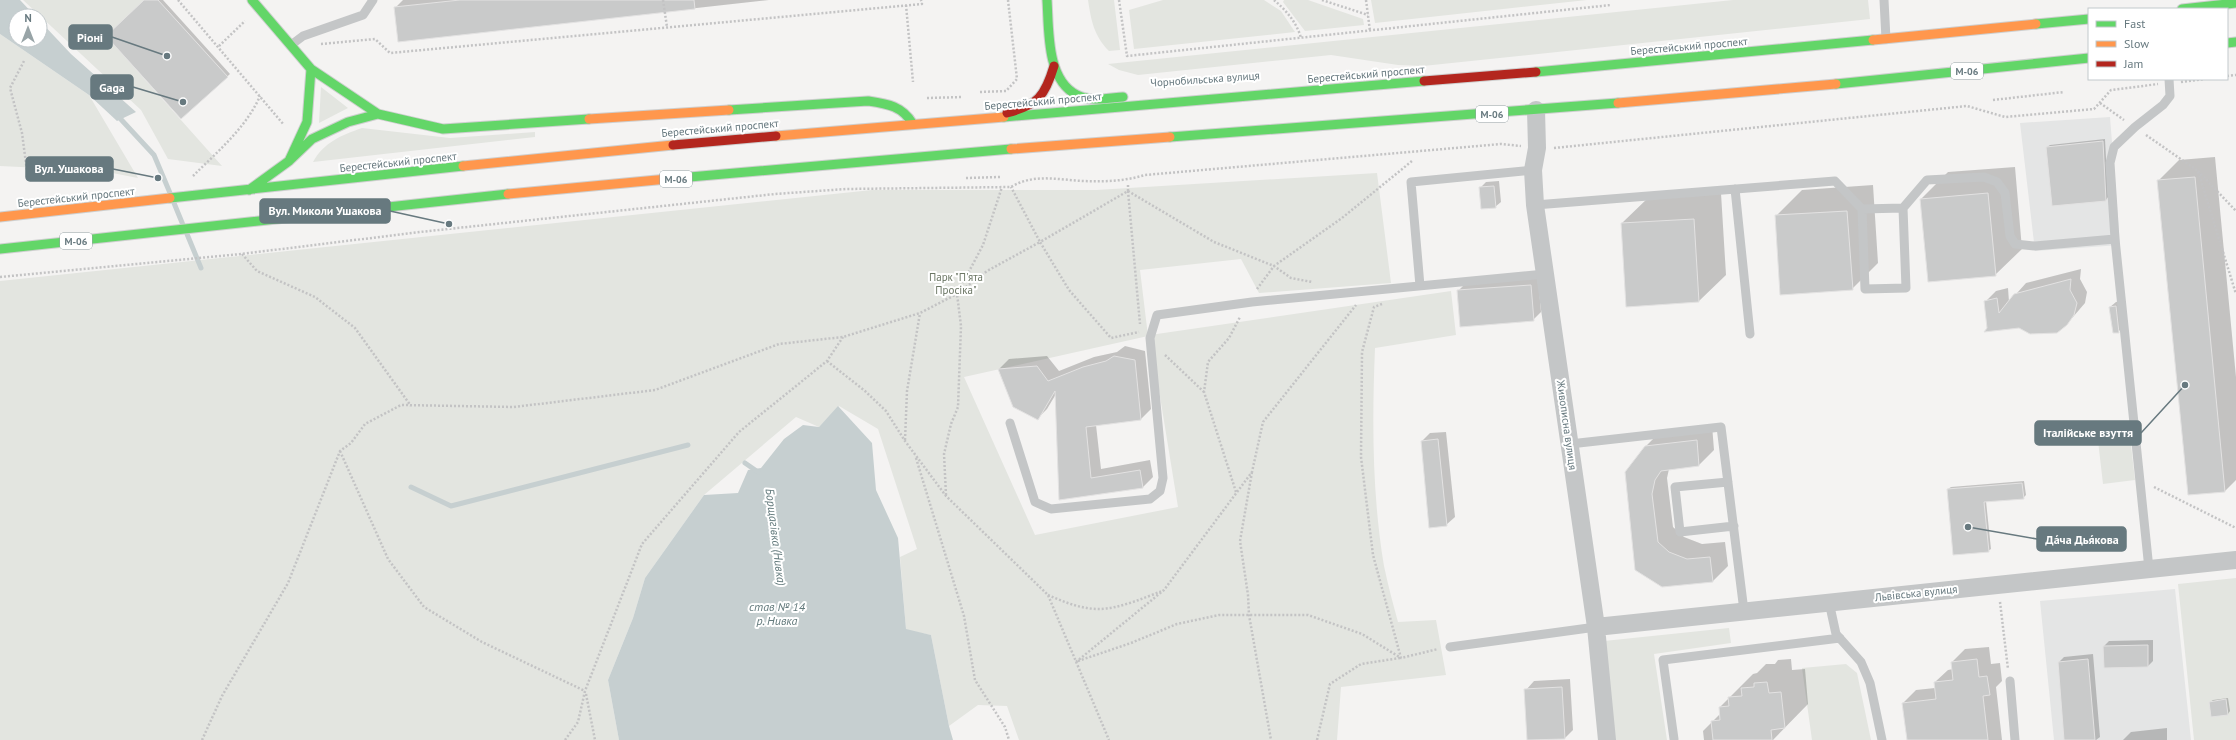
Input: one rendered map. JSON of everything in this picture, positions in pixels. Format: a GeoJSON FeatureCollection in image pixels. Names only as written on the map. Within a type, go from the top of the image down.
{"type":"FeatureCollection","features":[{"type":"Feature","properties":{"kind":"main road"},"geometry":{"type":"LineString","coordinates":[[252,0],[312,69],[378,114],[443,128],[868,101],[897,106],[908,114],[913,124]]}},
{"type":"Feature","properties":{"kind":"main road","name":"Чорнобильська вулиця"},"geometry":{"type":"LineString","coordinates":[[1047,0],[1054,66],[1060,81],[1069,90],[1078,95],[1096,99],[1345,81],[1372,86]]}},
{"type":"Feature","properties":{"kind":"main road"},"geometry":{"type":"LineString","coordinates":[[2191,8],[2236,3]]}},
{"type":"Feature","properties":{"kind":"main road","name":"Берестейський проспект"},"geometry":{"type":"LineString","coordinates":[[0,217],[247,191],[608,150],[1372,86],[2088,19]]}},
{"type":"Feature","properties":{"kind":"main road","name":"М-06"},"geometry":{"type":"LineString","coordinates":[[0,249],[424,202],[926,156],[1536,110],[1845,83],[2088,58]]}},
{"type":"Feature","properties":{"kind":"main road","name":"Чорнобильська вулиця"},"geometry":{"type":"LineString","coordinates":[[994,117],[1023,110],[1039,101],[1048,88],[1054,66]]}},
{"type":"Feature","properties":{"kind":"main road"},"geometry":{"type":"LineString","coordinates":[[289,162],[307,122],[312,69]]}},
{"type":"Feature","properties":{"kind":"main road"},"geometry":{"type":"LineString","coordinates":[[247,191],[289,162],[312,139],[348,122],[378,114]]}},
{"type":"Feature","properties":{"kind":"street","name":"Живописна вулиця"},"geometry":{"type":"LineString","coordinates":[[1536,110],[1537,148],[1533,170],[1535,205],[1596,627],[1607,740]]}},
{"type":"Feature","properties":{"kind":"street","name":"Львівська вулиця"},"geometry":{"type":"LineString","coordinates":[[1596,627],[1744,610],[2236,560]]}},
{"type":"Feature","properties":{"kind":"lane"},"geometry":{"type":"LineString","coordinates":[[291,45],[303,36],[363,16],[373,0]]}},
{"type":"Feature","properties":{"kind":"lane"},"geometry":{"type":"LineString","coordinates":[[1884,0],[1886,39]]}},
{"type":"Feature","properties":{"kind":"lane"},"geometry":{"type":"LineString","coordinates":[[2149,569],[2115,239],[2110,163],[2114,147],[2134,127],[2163,105],[2170,96],[2169,81]]}},
{"type":"Feature","properties":{"kind":"lane"},"geometry":{"type":"LineString","coordinates":[[1420,286],[1411,182],[1533,170]]}},
{"type":"Feature","properties":{"kind":"lane"},"geometry":{"type":"LineString","coordinates":[[1535,205],[1835,181],[1862,209],[1865,289],[1906,288],[1903,208],[1927,180],[1984,177],[1997,182],[2004,193],[2010,236],[2015,244],[2035,246],[2115,239]]}},
{"type":"Feature","properties":{"kind":"lane"},"geometry":{"type":"LineString","coordinates":[[1735,189],[1750,334]]}},
{"type":"Feature","properties":{"kind":"lane"},"geometry":{"type":"LineString","coordinates":[[1862,209],[1903,208]]}},
{"type":"Feature","properties":{"kind":"lane"},"geometry":{"type":"LineString","coordinates":[[1010,423],[1035,502],[1042,507],[1051,509],[1150,499],[1160,491],[1163,478],[1150,340],[1158,315],[1252,302],[1545,274]]}},
{"type":"Feature","properties":{"kind":"lane"},"geometry":{"type":"LineString","coordinates":[[1570,444],[1721,427],[1744,610]]}},
{"type":"Feature","properties":{"kind":"lane"},"geometry":{"type":"LineString","coordinates":[[1728,482],[1675,487],[1680,532],[1734,526]]}},
{"type":"Feature","properties":{"kind":"lane"},"geometry":{"type":"LineString","coordinates":[[1829,602],[1836,634],[1861,662],[1870,683],[1882,740]]}},
{"type":"Feature","properties":{"kind":"lane"},"geometry":{"type":"LineString","coordinates":[[1450,647],[1596,627]]}},
{"type":"Feature","properties":{"kind":"lane"},"geometry":{"type":"LineString","coordinates":[[1674,739],[1663,660],[1840,638]]}},
{"type":"Feature","properties":{"kind":"lane"},"geometry":{"type":"LineString","coordinates":[[2010,681],[2015,740]]}},
{"type":"Feature","properties":{"kind":"path"},"geometry":{"type":"LineString","coordinates":[[178,0],[219,46],[288,129]]}},
{"type":"Feature","properties":{"kind":"path"},"geometry":{"type":"LineString","coordinates":[[663,0],[667,27]]}},
{"type":"Feature","properties":{"kind":"path"},"geometry":{"type":"LineString","coordinates":[[303,36],[322,45],[375,39],[390,53],[922,4],[921,0]]}},
{"type":"Feature","properties":{"kind":"path"},"geometry":{"type":"LineString","coordinates":[[980,92],[1006,91],[1017,79],[1008,0]]}},
{"type":"Feature","properties":{"kind":"path"},"geometry":{"type":"LineString","coordinates":[[1119,0],[1127,56],[1611,5]]}},
{"type":"Feature","properties":{"kind":"path"},"geometry":{"type":"LineString","coordinates":[[1274,0],[1284,8],[1299,31],[1301,38]]}},
{"type":"Feature","properties":{"kind":"path"},"geometry":{"type":"LineString","coordinates":[[1322,0],[1368,15]]}},
{"type":"Feature","properties":{"kind":"path"},"geometry":{"type":"LineString","coordinates":[[1366,0],[1370,31]]}},
{"type":"Feature","properties":{"kind":"path"},"geometry":{"type":"LineString","coordinates":[[906,5],[913,82]]}},
{"type":"Feature","properties":{"kind":"path"},"geometry":{"type":"LineString","coordinates":[[219,46],[259,8]]}},
{"type":"Feature","properties":{"kind":"path"},"geometry":{"type":"LineString","coordinates":[[24,62],[10,88],[22,133],[27,171]]}},
{"type":"Feature","properties":{"kind":"path"},"geometry":{"type":"LineString","coordinates":[[1551,148],[1967,106],[2004,117],[2094,109],[2112,90],[2169,81],[2186,80]]}},
{"type":"Feature","properties":{"kind":"path"},"geometry":{"type":"LineString","coordinates":[[1992,100],[2064,92]]}},
{"type":"Feature","properties":{"kind":"path"},"geometry":{"type":"LineString","coordinates":[[190,180],[237,132],[255,108],[260,96]]}},
{"type":"Feature","properties":{"kind":"path"},"geometry":{"type":"LineString","coordinates":[[927,98],[963,97]]}},
{"type":"Feature","properties":{"kind":"path"},"geometry":{"type":"LineString","coordinates":[[2100,103],[2198,171],[2236,211]]}},
{"type":"Feature","properties":{"kind":"path"},"geometry":{"type":"LineString","coordinates":[[0,277],[242,254],[420,232],[775,194],[846,189],[1011,187],[1020,181],[1034,178],[1084,181],[1125,180],[1145,175],[1501,144]]}},
{"type":"Feature","properties":{"kind":"path"},"geometry":{"type":"LineString","coordinates":[[2198,171],[2236,294]]}},
{"type":"Feature","properties":{"kind":"path"},"geometry":{"type":"LineString","coordinates":[[966,178],[1000,177]]}},
{"type":"Feature","properties":{"kind":"path"},"geometry":{"type":"LineString","coordinates":[[1128,185],[1141,332],[1204,392]]}},
{"type":"Feature","properties":{"kind":"path"},"geometry":{"type":"LineString","coordinates":[[946,496],[944,454],[951,424],[958,407],[961,326],[957,294],[983,245],[1002,187]]}},
{"type":"Feature","properties":{"kind":"path"},"geometry":{"type":"LineString","coordinates":[[1011,187],[1040,242],[1069,290],[1111,338],[1141,332]]}},
{"type":"Feature","properties":{"kind":"path"},"geometry":{"type":"LineString","coordinates":[[202,740],[222,696],[288,583],[340,451],[351,443],[365,424],[401,405],[514,407],[655,390],[779,344],[843,337],[920,313],[957,294],[987,271],[1128,191]]}},
{"type":"Feature","properties":{"kind":"path"},"geometry":{"type":"LineString","coordinates":[[1128,191],[1214,242],[1274,266],[1291,278],[1320,284]]}},
{"type":"Feature","properties":{"kind":"path"},"geometry":{"type":"LineString","coordinates":[[242,254],[257,271],[315,297],[355,328],[411,406]]}},
{"type":"Feature","properties":{"kind":"path"},"geometry":{"type":"LineString","coordinates":[[1271,740],[1249,614],[1248,596],[1240,541],[1252,472],[1263,422],[1368,290]]}},
{"type":"Feature","properties":{"kind":"path"},"geometry":{"type":"LineString","coordinates":[[1388,301],[1374,308],[1362,352],[1361,457],[1373,555],[1401,658]]}},
{"type":"Feature","properties":{"kind":"path"},"geometry":{"type":"LineString","coordinates":[[905,441],[907,391],[920,313]]}},
{"type":"Feature","properties":{"kind":"path"},"geometry":{"type":"LineString","coordinates":[[565,740],[578,722],[585,692],[642,544],[739,432],[827,361],[843,337]]}},
{"type":"Feature","properties":{"kind":"path"},"geometry":{"type":"LineString","coordinates":[[827,361],[865,391],[886,411],[905,441],[946,496],[1048,596],[1109,740]]}},
{"type":"Feature","properties":{"kind":"path"},"geometry":{"type":"LineString","coordinates":[[340,451],[388,559],[424,607],[482,642],[585,692]]}},
{"type":"Feature","properties":{"kind":"path"},"geometry":{"type":"LineString","coordinates":[[915,455],[964,616],[975,680],[1005,727],[1009,740]]}},
{"type":"Feature","properties":{"kind":"path"},"geometry":{"type":"LineString","coordinates":[[1076,662],[1164,590],[1252,472]]}},
{"type":"Feature","properties":{"kind":"path"},"geometry":{"type":"LineString","coordinates":[[2140,480],[2236,528]]}},
{"type":"Feature","properties":{"kind":"path"},"geometry":{"type":"LineString","coordinates":[[1048,596],[1071,605],[1099,609],[1138,600],[1164,590]]}},
{"type":"Feature","properties":{"kind":"path"},"geometry":{"type":"LineString","coordinates":[[1999,601],[2007,653]]}},
{"type":"Feature","properties":{"kind":"path"},"geometry":{"type":"LineString","coordinates":[[1076,662],[1131,644],[1177,624],[1219,614],[1308,614],[1362,634],[1401,658]]}},
{"type":"Feature","properties":{"kind":"path"},"geometry":{"type":"LineString","coordinates":[[1317,740],[1330,684],[1361,664],[1401,658],[1450,647]]}},
{"type":"Feature","properties":{"kind":"path"},"geometry":{"type":"LineString","coordinates":[[585,692],[595,740]]}},
{"type":"Feature","properties":{"kind":"shaded area"},"geometry":{"type":"Polygon","coordinates":[[[2110,117],[2120,245],[2035,251],[2020,123],[2110,117]]]}},
{"type":"Feature","properties":{"kind":"shaded area"},"geometry":{"type":"Polygon","coordinates":[[[2175,589],[2191,740],[2054,740],[2040,601],[2175,589]]]}},
{"type":"Feature","properties":{"kind":"green space"},"geometry":{"type":"Polygon","coordinates":[[[23,0],[144,0],[106,36],[222,166],[168,159],[141,110],[48,23],[48,8],[32,8],[23,0]]]}},
{"type":"Feature","properties":{"kind":"green space"},"geometry":{"type":"Polygon","coordinates":[[[1088,0],[1114,0],[1120,50],[1109,51],[1100,40],[1092,21],[1088,0]]]}},
{"type":"Feature","properties":{"kind":"green space"},"geometry":{"type":"Polygon","coordinates":[[[1163,0],[1264,0],[1281,11],[1295,32],[1134,49],[1129,10],[1163,0]]]}},
{"type":"Feature","properties":{"kind":"green space"},"geometry":{"type":"Polygon","coordinates":[[[1284,0],[1308,0],[1363,19],[1364,25],[1305,31],[1283,2],[1284,0]]]}},
{"type":"Feature","properties":{"kind":"green space"},"geometry":{"type":"Polygon","coordinates":[[[1371,0],[1587,0],[1375,23],[1371,0]]]}},
{"type":"Feature","properties":{"kind":"green space"},"geometry":{"type":"Polygon","coordinates":[[[1733,0],[1868,0],[1870,19],[1423,66],[1398,65],[1331,55],[1138,75],[1119,70],[1108,64],[1733,0]]]}},
{"type":"Feature","properties":{"kind":"green space"},"geometry":{"type":"Polygon","coordinates":[[[0,34],[8,39],[8,48],[20,48],[89,95],[138,178],[102,171],[0,166],[0,34]]]}},
{"type":"Feature","properties":{"kind":"green space"},"geometry":{"type":"Polygon","coordinates":[[[321,87],[348,108],[319,123],[321,87]]]}},
{"type":"Feature","properties":{"kind":"green space"},"geometry":{"type":"Polygon","coordinates":[[[362,128],[450,138],[535,132],[535,137],[313,162],[322,149],[328,144],[347,133],[362,128]]]}},
{"type":"Feature","properties":{"kind":"green space","name":"Парк \"П'ята Просіка\""},"geometry":{"type":"Polygon","coordinates":[[[1377,173],[1391,283],[1259,293],[1241,259],[1140,270],[1148,336],[964,377],[1035,535],[1178,507],[1150,335],[1451,291],[1456,335],[1375,348],[1373,402],[1377,512],[1384,566],[1394,608],[1398,622],[1436,620],[1446,675],[1341,687],[1337,740],[1019,740],[1007,706],[978,705],[949,726],[931,635],[906,630],[900,557],[917,549],[878,429],[839,406],[819,427],[796,417],[704,495],[645,578],[633,618],[608,680],[619,740],[0,740],[0,281],[872,190],[1096,190],[1377,173]]]}},
{"type":"Feature","properties":{"kind":"green space"},"geometry":{"type":"Polygon","coordinates":[[[2129,428],[2135,480],[2103,484],[2097,432],[2129,428]]]}},
{"type":"Feature","properties":{"kind":"green space"},"geometry":{"type":"Polygon","coordinates":[[[2236,578],[2236,740],[2194,740],[2178,584],[2236,578]]]}},
{"type":"Feature","properties":{"kind":"green space"},"geometry":{"type":"Polygon","coordinates":[[[1729,628],[1731,643],[1654,654],[1667,740],[1614,740],[1604,641],[1729,628]]]}},
{"type":"Feature","properties":{"kind":"green space"},"geometry":{"type":"Polygon","coordinates":[[[1846,664],[1857,673],[1871,740],[1812,740],[1802,668],[1846,664]]]}},
{"type":"Feature","properties":{"kind":"water"},"geometry":{"type":"Polygon","coordinates":[[[0,0],[20,0],[28,8],[8,8],[8,39],[0,34],[0,0]]]}},
{"type":"Feature","properties":{"kind":"water"},"geometry":{"type":"Polygon","coordinates":[[[48,30],[71,54],[136,112],[117,121],[89,95],[20,48],[48,48],[48,30]]]}},
{"type":"Feature","properties":{"kind":"water","name":"став № 14 р. Нивка"},"geometry":{"type":"Polygon","coordinates":[[[838,406],[872,443],[876,490],[898,538],[906,629],[931,635],[953,740],[619,740],[608,680],[633,618],[645,578],[704,495],[738,493],[748,470],[761,468],[784,439],[803,425],[819,427],[838,406]]]}},
{"type":"Feature","properties":{"kind":"building"},"geometry":{"type":"Polygon","coordinates":[[[144,0],[158,0],[228,77],[181,119],[106,36],[144,0]]]}},
{"type":"Feature","properties":{"kind":"building"},"geometry":{"type":"Polygon","coordinates":[[[460,0],[694,0],[695,9],[398,42],[394,7],[460,0]]]}},
{"type":"Feature","properties":{"kind":"building"},"geometry":{"type":"Polygon","coordinates":[[[2103,141],[2106,201],[2052,206],[2046,147],[2103,141]]]}},
{"type":"Feature","properties":{"kind":"building"},"geometry":{"type":"Polygon","coordinates":[[[2195,177],[2225,492],[2188,495],[2157,180],[2195,177]]]}},
{"type":"Feature","properties":{"kind":"building"},"geometry":{"type":"Polygon","coordinates":[[[1494,186],[1496,208],[1481,209],[1479,187],[1494,186]]]}},
{"type":"Feature","properties":{"kind":"building"},"geometry":{"type":"Polygon","coordinates":[[[1988,193],[1996,276],[1928,282],[1920,199],[1988,193]]]}},
{"type":"Feature","properties":{"kind":"building"},"geometry":{"type":"Polygon","coordinates":[[[1847,211],[1853,290],[1780,295],[1775,215],[1847,211]]]}},
{"type":"Feature","properties":{"kind":"building"},"geometry":{"type":"Polygon","coordinates":[[[1694,219],[1699,302],[1626,307],[1621,223],[1694,219]]]}},
{"type":"Feature","properties":{"kind":"building"},"geometry":{"type":"Polygon","coordinates":[[[2071,279],[2070,290],[2077,303],[2074,315],[2067,325],[2057,333],[2030,334],[2019,328],[1984,332],[1987,328],[1984,301],[1997,298],[1999,313],[2014,294],[2071,279]]]}},
{"type":"Feature","properties":{"kind":"building"},"geometry":{"type":"Polygon","coordinates":[[[1531,285],[1534,321],[1460,327],[1457,290],[1531,285]]]}},
{"type":"Feature","properties":{"kind":"building"},"geometry":{"type":"Polygon","coordinates":[[[2116,306],[2119,333],[2113,333],[2109,307],[2116,306]]]}},
{"type":"Feature","properties":{"kind":"building"},"geometry":{"type":"Polygon","coordinates":[[[1114,356],[1135,360],[1141,420],[1086,427],[1091,478],[1140,470],[1143,488],[1059,500],[1055,391],[1038,420],[1013,407],[998,369],[1037,366],[1048,381],[1083,367],[1106,361],[1114,356]]]}},
{"type":"Feature","properties":{"kind":"building"},"geometry":{"type":"Polygon","coordinates":[[[1438,439],[1447,526],[1429,528],[1421,441],[1438,439]]]}},
{"type":"Feature","properties":{"kind":"building"},"geometry":{"type":"Polygon","coordinates":[[[1697,440],[1699,466],[1661,471],[1655,480],[1652,494],[1658,542],[1669,552],[1687,559],[1710,557],[1713,582],[1662,587],[1635,570],[1625,472],[1645,446],[1697,440]]]}},
{"type":"Feature","properties":{"kind":"building"},"geometry":{"type":"Polygon","coordinates":[[[2022,483],[2024,499],[1984,502],[1989,552],[1953,555],[1947,489],[2022,483]]]}},
{"type":"Feature","properties":{"kind":"building"},"geometry":{"type":"Polygon","coordinates":[[[2148,645],[2148,667],[2104,668],[2103,646],[2148,645]]]}},
{"type":"Feature","properties":{"kind":"building"},"geometry":{"type":"Polygon","coordinates":[[[1977,659],[1979,677],[1987,676],[1990,695],[1983,696],[1988,740],[1907,740],[1902,703],[1936,699],[1934,682],[1953,680],[1951,662],[1977,659]]]}},
{"type":"Feature","properties":{"kind":"building"},"geometry":{"type":"Polygon","coordinates":[[[2088,659],[2095,740],[2064,740],[2058,662],[2088,659]]]}},
{"type":"Feature","properties":{"kind":"building"},"geometry":{"type":"Polygon","coordinates":[[[1767,682],[1769,693],[1781,692],[1785,728],[1771,730],[1772,740],[1713,740],[1711,721],[1720,720],[1719,707],[1729,706],[1728,697],[1742,696],[1741,688],[1754,687],[1754,683],[1767,682]]]}},
{"type":"Feature","properties":{"kind":"building"},"geometry":{"type":"Polygon","coordinates":[[[1562,687],[1565,739],[1527,740],[1524,689],[1562,687]]]}},
{"type":"Feature","properties":{"kind":"building"},"geometry":{"type":"Polygon","coordinates":[[[2226,699],[2228,715],[2211,717],[2209,702],[2226,699]]]}},
{"type":"Feature","properties":{"kind":"waterway","name":"Борщагівка (Нивка)"},"geometry":{"type":"LineString","coordinates":[[116,114],[154,155],[170,193]]}},
{"type":"Feature","properties":{"kind":"waterway","name":"Борщагівка (Нивка)"},"geometry":{"type":"LineString","coordinates":[[174,203],[183,225]]}},
{"type":"Feature","properties":{"kind":"waterway","name":"Борщагівка (Нивка)"},"geometry":{"type":"LineString","coordinates":[[187,234],[201,268]]}},
{"type":"Feature","properties":{"kind":"waterway","name":"Борщагівка (Нивка)"},"geometry":{"type":"LineString","coordinates":[[411,487],[451,506],[688,445]]}},
{"type":"Feature","properties":{"kind":"waterway","name":"Борщагівка (Нивка)"},"geometry":{"type":"LineString","coordinates":[[745,463],[758,472]]}},
{"type":"Feature","properties":{"kind":"traffic: fast"},"geometry":{"type":"LineString","coordinates":[[252,0],[311,69],[378,114]]}},
{"type":"Feature","properties":{"kind":"traffic: fast"},"geometry":{"type":"LineString","coordinates":[[1047,0],[1051,53],[1054,66],[1067,88],[1077,95],[1088,98],[1100,99],[1123,97]]}},
{"type":"Feature","properties":{"kind":"traffic: fast"},"geometry":{"type":"LineString","coordinates":[[2191,8],[2236,3]]}},
{"type":"Feature","properties":{"kind":"traffic: fast"},"geometry":{"type":"LineString","coordinates":[[2036,24],[2088,19]]}},
{"type":"Feature","properties":{"kind":"traffic: fast"},"geometry":{"type":"LineString","coordinates":[[1536,72],[1873,40]]}},
{"type":"Feature","properties":{"kind":"traffic: fast"},"geometry":{"type":"LineString","coordinates":[[2228,43],[2236,42]]}},
{"type":"Feature","properties":{"kind":"traffic: fast"},"geometry":{"type":"LineString","coordinates":[[1836,84],[2088,58]]}},
{"type":"Feature","properties":{"kind":"traffic: fast"},"geometry":{"type":"LineString","coordinates":[[289,161],[307,122],[311,69]]}},
{"type":"Feature","properties":{"kind":"traffic: fast"},"geometry":{"type":"LineString","coordinates":[[1004,117],[1424,81]]}},
{"type":"Feature","properties":{"kind":"traffic: fast"},"geometry":{"type":"LineString","coordinates":[[729,110],[868,101],[894,107],[904,113],[913,124]]}},
{"type":"Feature","properties":{"kind":"traffic: fast"},"geometry":{"type":"LineString","coordinates":[[1170,137],[1618,103]]}},
{"type":"Feature","properties":{"kind":"traffic: fast"},"geometry":{"type":"LineString","coordinates":[[249,190],[289,161],[312,139],[348,122],[378,114],[443,129],[589,119]]}},
{"type":"Feature","properties":{"kind":"traffic: fast"},"geometry":{"type":"LineString","coordinates":[[678,178],[1011,149]]}},
{"type":"Feature","properties":{"kind":"traffic: fast"},"geometry":{"type":"LineString","coordinates":[[170,198],[463,166]]}},
{"type":"Feature","properties":{"kind":"traffic: fast"},"geometry":{"type":"LineString","coordinates":[[0,249],[508,194]]}},
{"type":"Feature","properties":{"kind":"traffic: slow"},"geometry":{"type":"LineString","coordinates":[[1873,40],[2036,24]]}},
{"type":"Feature","properties":{"kind":"traffic: slow"},"geometry":{"type":"LineString","coordinates":[[1618,103],[1836,84]]}},
{"type":"Feature","properties":{"kind":"traffic: slow"},"geometry":{"type":"LineString","coordinates":[[589,119],[729,110]]}},
{"type":"Feature","properties":{"kind":"traffic: slow"},"geometry":{"type":"LineString","coordinates":[[776,136],[1004,117]]}},
{"type":"Feature","properties":{"kind":"traffic: slow"},"geometry":{"type":"LineString","coordinates":[[1011,149],[1170,137]]}},
{"type":"Feature","properties":{"kind":"traffic: slow"},"geometry":{"type":"LineString","coordinates":[[463,166],[673,145]]}},
{"type":"Feature","properties":{"kind":"traffic: slow"},"geometry":{"type":"LineString","coordinates":[[508,194],[678,178]]}},
{"type":"Feature","properties":{"kind":"traffic: slow"},"geometry":{"type":"LineString","coordinates":[[0,217],[170,198]]}},
{"type":"Feature","properties":{"kind":"traffic: jam"},"geometry":{"type":"LineString","coordinates":[[1007,113],[1033,103],[1039,98],[1047,85],[1054,66]]}},
{"type":"Feature","properties":{"kind":"traffic: jam"},"geometry":{"type":"LineString","coordinates":[[1424,81],[1536,72]]}},
{"type":"Feature","properties":{"kind":"traffic: jam"},"geometry":{"type":"LineString","coordinates":[[673,145],[776,136]]}},
{"type":"Feature","properties":{"kind":"place","name":"Ріоні"},"geometry":{"type":"Point","coordinates":[167,56]}},
{"type":"Feature","properties":{"kind":"place","name":"Gaga"},"geometry":{"type":"Point","coordinates":[183,102]}},
{"type":"Feature","properties":{"kind":"place","name":"Вул. Ушакова"},"geometry":{"type":"Point","coordinates":[158,178]}},
{"type":"Feature","properties":{"kind":"place","name":"Вул. Миколи Ушакова"},"geometry":{"type":"Point","coordinates":[449,224]}},
{"type":"Feature","properties":{"kind":"place","name":"Італійське взуття"},"geometry":{"type":"Point","coordinates":[2185,385]}},
{"type":"Feature","properties":{"kind":"place","name":"Да́ча Дья́кова"},"geometry":{"type":"Point","coordinates":[1968,527]}}]}
